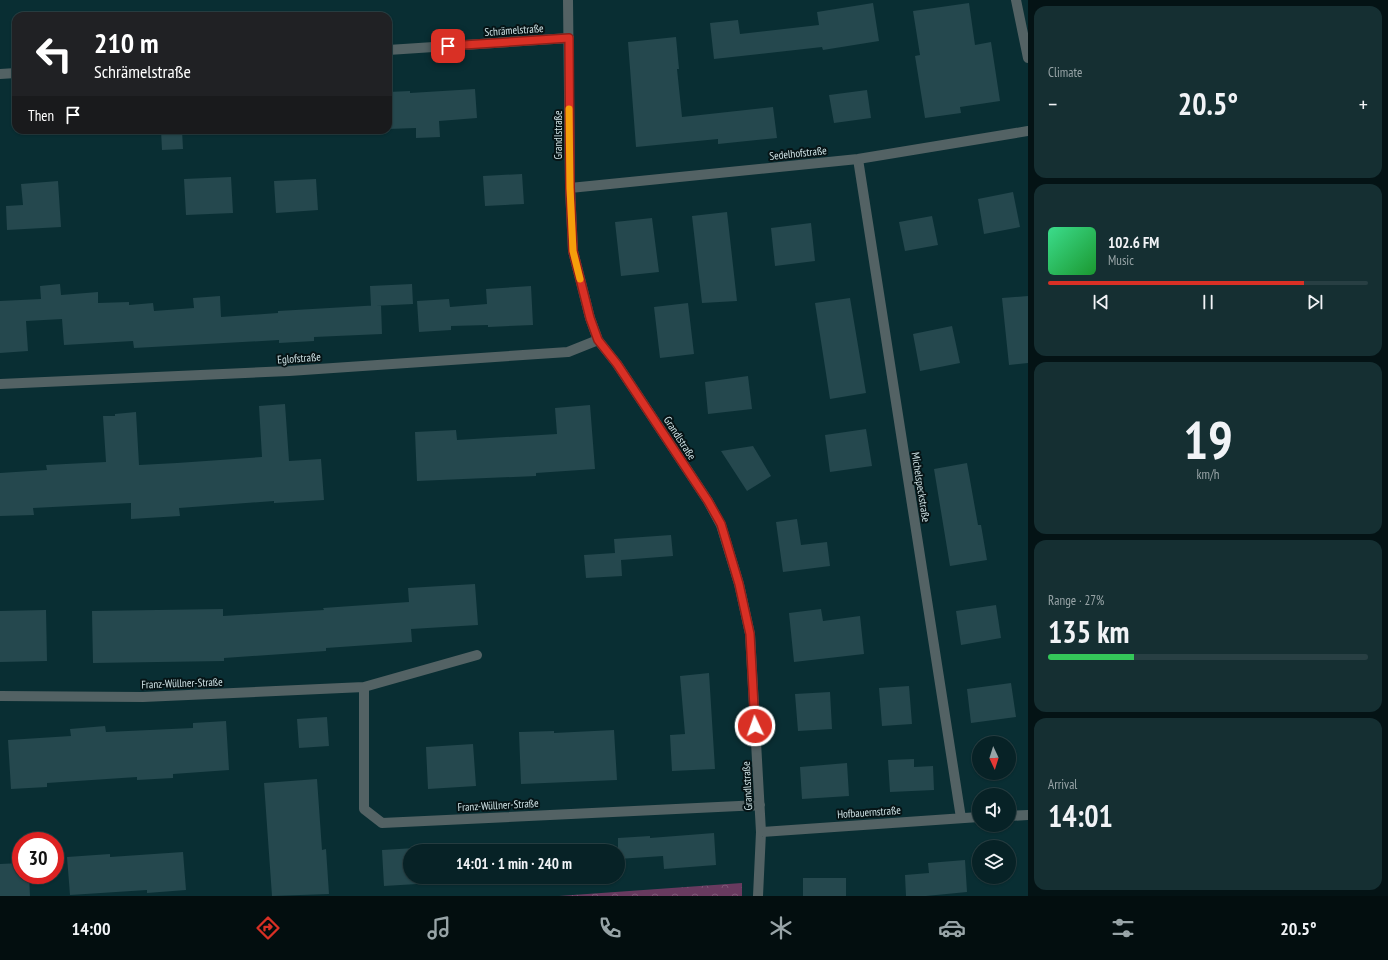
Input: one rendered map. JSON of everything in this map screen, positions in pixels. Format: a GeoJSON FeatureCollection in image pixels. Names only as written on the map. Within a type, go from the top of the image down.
{"type":"FeatureCollection","features":[{"type":"Feature","properties":{"kind":"street","name":"Grandlstraße"},"geometry":{"type":"LineString","coordinates":[[568,0],[570,188],[573,251],[590,318],[598,340],[617,364],[708,501],[721,524],[739,584],[750,634],[761,832],[758,896]]}},
{"type":"Feature","properties":{"kind":"street"},"geometry":{"type":"LineString","coordinates":[[1016,0],[1028,58]]}},
{"type":"Feature","properties":{"kind":"street","name":"Schrämelstraße"},"geometry":{"type":"LineString","coordinates":[[392,50],[569,38]]}},
{"type":"Feature","properties":{"kind":"street"},"geometry":{"type":"LineString","coordinates":[[0,74],[12,73]]}},
{"type":"Feature","properties":{"kind":"street","name":"Sedelhofstraße"},"geometry":{"type":"LineString","coordinates":[[570,188],[858,159],[1028,131]]}},
{"type":"Feature","properties":{"kind":"street","name":"Michelspeckstraße"},"geometry":{"type":"LineString","coordinates":[[858,159],[961,818]]}},
{"type":"Feature","properties":{"kind":"street","name":"Eglofstraße"},"geometry":{"type":"LineString","coordinates":[[0,384],[289,371],[568,352],[598,340]]}},
{"type":"Feature","properties":{"kind":"street","name":"Franz-Wüllner-Straße"},"geometry":{"type":"LineString","coordinates":[[0,696],[143,697],[364,687],[477,655]]}},
{"type":"Feature","properties":{"kind":"street","name":"Franz-Wüllner-Straße"},"geometry":{"type":"LineString","coordinates":[[364,687],[364,809],[382,823],[760,805]]}},
{"type":"Feature","properties":{"kind":"street"},"geometry":{"type":"LineString","coordinates":[[1016,816],[1028,815]]}},
{"type":"Feature","properties":{"kind":"street","name":"Hofbauernstraße"},"geometry":{"type":"LineString","coordinates":[[761,832],[972,817]]}},
{"type":"Feature","properties":{"kind":"green space"},"geometry":{"type":"Polygon","coordinates":[[[742,883],[742,896],[559,896],[742,883]]]}},
{"type":"Feature","properties":{"kind":"building"},"geometry":{"type":"Polygon","coordinates":[[[873,3],[879,41],[823,50],[822,47],[714,59],[710,23],[738,20],[740,34],[819,25],[817,12],[873,3]]]}},
{"type":"Feature","properties":{"kind":"building"},"geometry":{"type":"Polygon","coordinates":[[[969,3],[975,45],[991,42],[1000,101],[960,107],[961,113],[925,118],[915,56],[920,55],[913,11],[969,3]]]}},
{"type":"Feature","properties":{"kind":"building"},"geometry":{"type":"Polygon","coordinates":[[[676,37],[679,69],[677,69],[682,117],[773,107],[777,138],[718,144],[718,139],[636,147],[628,42],[676,37]]]}},
{"type":"Feature","properties":{"kind":"building"},"geometry":{"type":"Polygon","coordinates":[[[475,89],[477,118],[439,121],[440,137],[416,138],[416,128],[392,129],[392,92],[410,91],[410,93],[475,89]]]}},
{"type":"Feature","properties":{"kind":"building"},"geometry":{"type":"Polygon","coordinates":[[[867,90],[871,118],[834,123],[829,95],[867,90]]]}},
{"type":"Feature","properties":{"kind":"building"},"geometry":{"type":"Polygon","coordinates":[[[161,134],[182,134],[183,149],[162,150],[161,134]]]}},
{"type":"Feature","properties":{"kind":"building"},"geometry":{"type":"Polygon","coordinates":[[[522,174],[524,204],[485,206],[483,176],[522,174]]]}},
{"type":"Feature","properties":{"kind":"building"},"geometry":{"type":"Polygon","coordinates":[[[231,177],[233,213],[186,215],[184,179],[231,177]]]}},
{"type":"Feature","properties":{"kind":"building"},"geometry":{"type":"Polygon","coordinates":[[[316,179],[318,210],[276,213],[274,181],[316,179]]]}},
{"type":"Feature","properties":{"kind":"building"},"geometry":{"type":"Polygon","coordinates":[[[58,181],[61,227],[7,230],[6,206],[23,205],[21,184],[58,181]]]}},
{"type":"Feature","properties":{"kind":"building"},"geometry":{"type":"Polygon","coordinates":[[[1013,192],[1020,227],[984,234],[978,199],[1013,192]]]}},
{"type":"Feature","properties":{"kind":"building"},"geometry":{"type":"Polygon","coordinates":[[[727,212],[737,301],[702,303],[692,216],[727,212]]]}},
{"type":"Feature","properties":{"kind":"building"},"geometry":{"type":"Polygon","coordinates":[[[932,216],[938,245],[905,251],[899,222],[932,216]]]}},
{"type":"Feature","properties":{"kind":"building"},"geometry":{"type":"Polygon","coordinates":[[[652,218],[659,272],[621,276],[615,222],[652,218]]]}},
{"type":"Feature","properties":{"kind":"building"},"geometry":{"type":"Polygon","coordinates":[[[811,223],[815,261],[775,266],[771,228],[811,223]]]}},
{"type":"Feature","properties":{"kind":"building"},"geometry":{"type":"Polygon","coordinates":[[[60,284],[61,295],[98,292],[98,303],[129,302],[129,305],[153,303],[154,311],[194,308],[193,298],[220,296],[221,317],[278,313],[278,311],[381,305],[382,334],[314,337],[314,341],[279,343],[279,340],[134,348],[133,341],[64,345],[62,319],[26,321],[28,351],[0,353],[0,301],[41,299],[40,286],[60,284]]]}},
{"type":"Feature","properties":{"kind":"building"},"geometry":{"type":"Polygon","coordinates":[[[412,284],[413,304],[371,306],[370,286],[412,284]]]}},
{"type":"Feature","properties":{"kind":"building"},"geometry":{"type":"Polygon","coordinates":[[[531,286],[533,325],[488,327],[488,325],[451,326],[451,330],[419,332],[417,301],[449,299],[450,307],[487,304],[486,289],[531,286]]]}},
{"type":"Feature","properties":{"kind":"building"},"geometry":{"type":"Polygon","coordinates":[[[1028,296],[1028,363],[1009,365],[1002,298],[1028,296]]]}},
{"type":"Feature","properties":{"kind":"building"},"geometry":{"type":"Polygon","coordinates":[[[850,298],[866,393],[830,399],[815,303],[850,298]]]}},
{"type":"Feature","properties":{"kind":"building"},"geometry":{"type":"Polygon","coordinates":[[[688,303],[694,354],[660,358],[654,307],[688,303]]]}},
{"type":"Feature","properties":{"kind":"building"},"geometry":{"type":"Polygon","coordinates":[[[952,326],[960,363],[920,371],[913,334],[952,326]]]}},
{"type":"Feature","properties":{"kind":"building"},"geometry":{"type":"Polygon","coordinates":[[[748,376],[752,409],[708,414],[705,382],[748,376]]]}},
{"type":"Feature","properties":{"kind":"building"},"geometry":{"type":"Polygon","coordinates":[[[285,404],[289,461],[321,459],[324,500],[274,503],[274,501],[179,508],[180,516],[131,519],[131,503],[33,508],[34,515],[0,516],[0,473],[47,470],[46,465],[106,462],[103,416],[115,416],[115,414],[136,412],[139,465],[177,463],[262,457],[259,406],[285,404]]]}},
{"type":"Feature","properties":{"kind":"building"},"geometry":{"type":"Polygon","coordinates":[[[590,405],[595,469],[536,473],[536,476],[417,481],[415,432],[456,430],[457,440],[557,434],[555,408],[590,405]]]}},
{"type":"Feature","properties":{"kind":"building"},"geometry":{"type":"Polygon","coordinates":[[[866,429],[872,466],[830,472],[825,435],[866,429]]]}},
{"type":"Feature","properties":{"kind":"building"},"geometry":{"type":"Polygon","coordinates":[[[753,446],[771,476],[747,491],[721,451],[753,446]]]}},
{"type":"Feature","properties":{"kind":"building"},"geometry":{"type":"Polygon","coordinates":[[[967,463],[978,525],[981,525],[987,560],[950,566],[934,469],[967,463]]]}},
{"type":"Feature","properties":{"kind":"building"},"geometry":{"type":"Polygon","coordinates":[[[797,519],[801,545],[827,542],[830,566],[783,572],[776,522],[797,519]]]}},
{"type":"Feature","properties":{"kind":"building"},"geometry":{"type":"Polygon","coordinates":[[[671,535],[673,556],[621,560],[622,576],[586,578],[584,555],[615,553],[614,539],[671,535]]]}},
{"type":"Feature","properties":{"kind":"building"},"geometry":{"type":"Polygon","coordinates":[[[475,584],[478,625],[411,629],[412,642],[326,648],[326,651],[224,658],[224,661],[93,663],[92,611],[223,609],[223,616],[324,610],[323,608],[409,602],[408,588],[475,584]]]}},
{"type":"Feature","properties":{"kind":"building"},"geometry":{"type":"Polygon","coordinates":[[[996,605],[1001,638],[961,645],[956,611],[996,605]]]}},
{"type":"Feature","properties":{"kind":"building"},"geometry":{"type":"Polygon","coordinates":[[[821,609],[823,621],[860,616],[864,654],[794,662],[789,613],[821,609]]]}},
{"type":"Feature","properties":{"kind":"building"},"geometry":{"type":"Polygon","coordinates":[[[46,610],[47,661],[0,662],[0,611],[46,610]]]}},
{"type":"Feature","properties":{"kind":"building"},"geometry":{"type":"Polygon","coordinates":[[[709,673],[715,769],[672,771],[670,735],[685,734],[680,676],[709,673]]]}},
{"type":"Feature","properties":{"kind":"building"},"geometry":{"type":"Polygon","coordinates":[[[1011,683],[1016,717],[971,723],[967,689],[1011,683]]]}},
{"type":"Feature","properties":{"kind":"building"},"geometry":{"type":"Polygon","coordinates":[[[909,686],[912,724],[882,726],[879,688],[909,686]]]}},
{"type":"Feature","properties":{"kind":"building"},"geometry":{"type":"Polygon","coordinates":[[[830,692],[832,729],[798,731],[795,694],[830,692]]]}},
{"type":"Feature","properties":{"kind":"building"},"geometry":{"type":"Polygon","coordinates":[[[327,717],[329,746],[299,748],[297,719],[327,717]]]}},
{"type":"Feature","properties":{"kind":"building"},"geometry":{"type":"Polygon","coordinates":[[[226,721],[229,770],[173,774],[173,778],[137,780],[137,777],[47,783],[47,787],[11,789],[8,740],[71,736],[70,729],[105,726],[106,732],[193,728],[193,723],[226,721]]]}},
{"type":"Feature","properties":{"kind":"building"},"geometry":{"type":"Polygon","coordinates":[[[614,730],[617,780],[521,784],[519,732],[554,731],[554,733],[614,730]]]}},
{"type":"Feature","properties":{"kind":"building"},"geometry":{"type":"Polygon","coordinates":[[[473,744],[476,786],[428,789],[426,747],[473,744]]]}},
{"type":"Feature","properties":{"kind":"building"},"geometry":{"type":"Polygon","coordinates":[[[914,759],[914,767],[933,766],[934,790],[890,792],[888,760],[914,759]]]}},
{"type":"Feature","properties":{"kind":"building"},"geometry":{"type":"Polygon","coordinates":[[[847,763],[849,796],[802,799],[800,767],[847,763]]]}},
{"type":"Feature","properties":{"kind":"building"},"geometry":{"type":"Polygon","coordinates":[[[317,779],[322,850],[326,849],[329,894],[272,896],[264,783],[317,779]]]}},
{"type":"Feature","properties":{"kind":"building"},"geometry":{"type":"Polygon","coordinates":[[[714,833],[716,865],[664,869],[663,856],[625,859],[625,844],[618,844],[618,838],[650,836],[650,838],[714,833]]]}},
{"type":"Feature","properties":{"kind":"building"},"geometry":{"type":"Polygon","coordinates":[[[403,849],[403,884],[417,884],[384,886],[382,850],[403,849]]]}},
{"type":"Feature","properties":{"kind":"building"},"geometry":{"type":"Polygon","coordinates":[[[183,852],[186,890],[147,893],[147,890],[70,895],[67,857],[110,854],[110,857],[183,852]]]}},
{"type":"Feature","properties":{"kind":"building"},"geometry":{"type":"Polygon","coordinates":[[[965,860],[967,892],[926,896],[906,896],[905,875],[929,873],[928,863],[965,860]]]}},
{"type":"Feature","properties":{"kind":"building"},"geometry":{"type":"Polygon","coordinates":[[[12,863],[12,884],[29,884],[30,896],[0,896],[0,864],[12,863]]]}},
{"type":"Feature","properties":{"kind":"building"},"geometry":{"type":"Polygon","coordinates":[[[803,878],[846,878],[846,896],[803,896],[803,878]]]}},
{"type":"Feature","properties":{"kind":"slow traffic"},"geometry":{"type":"LineString","coordinates":[[569,109],[570,188],[573,251],[580,279]]}},
{"type":"Feature","properties":{"kind":"route"},"geometry":{"type":"LineString","coordinates":[[448,46],[569,38],[570,188],[573,251],[590,318],[598,340],[617,364],[708,501],[721,524],[739,584],[750,634],[755,726]]}}]}
